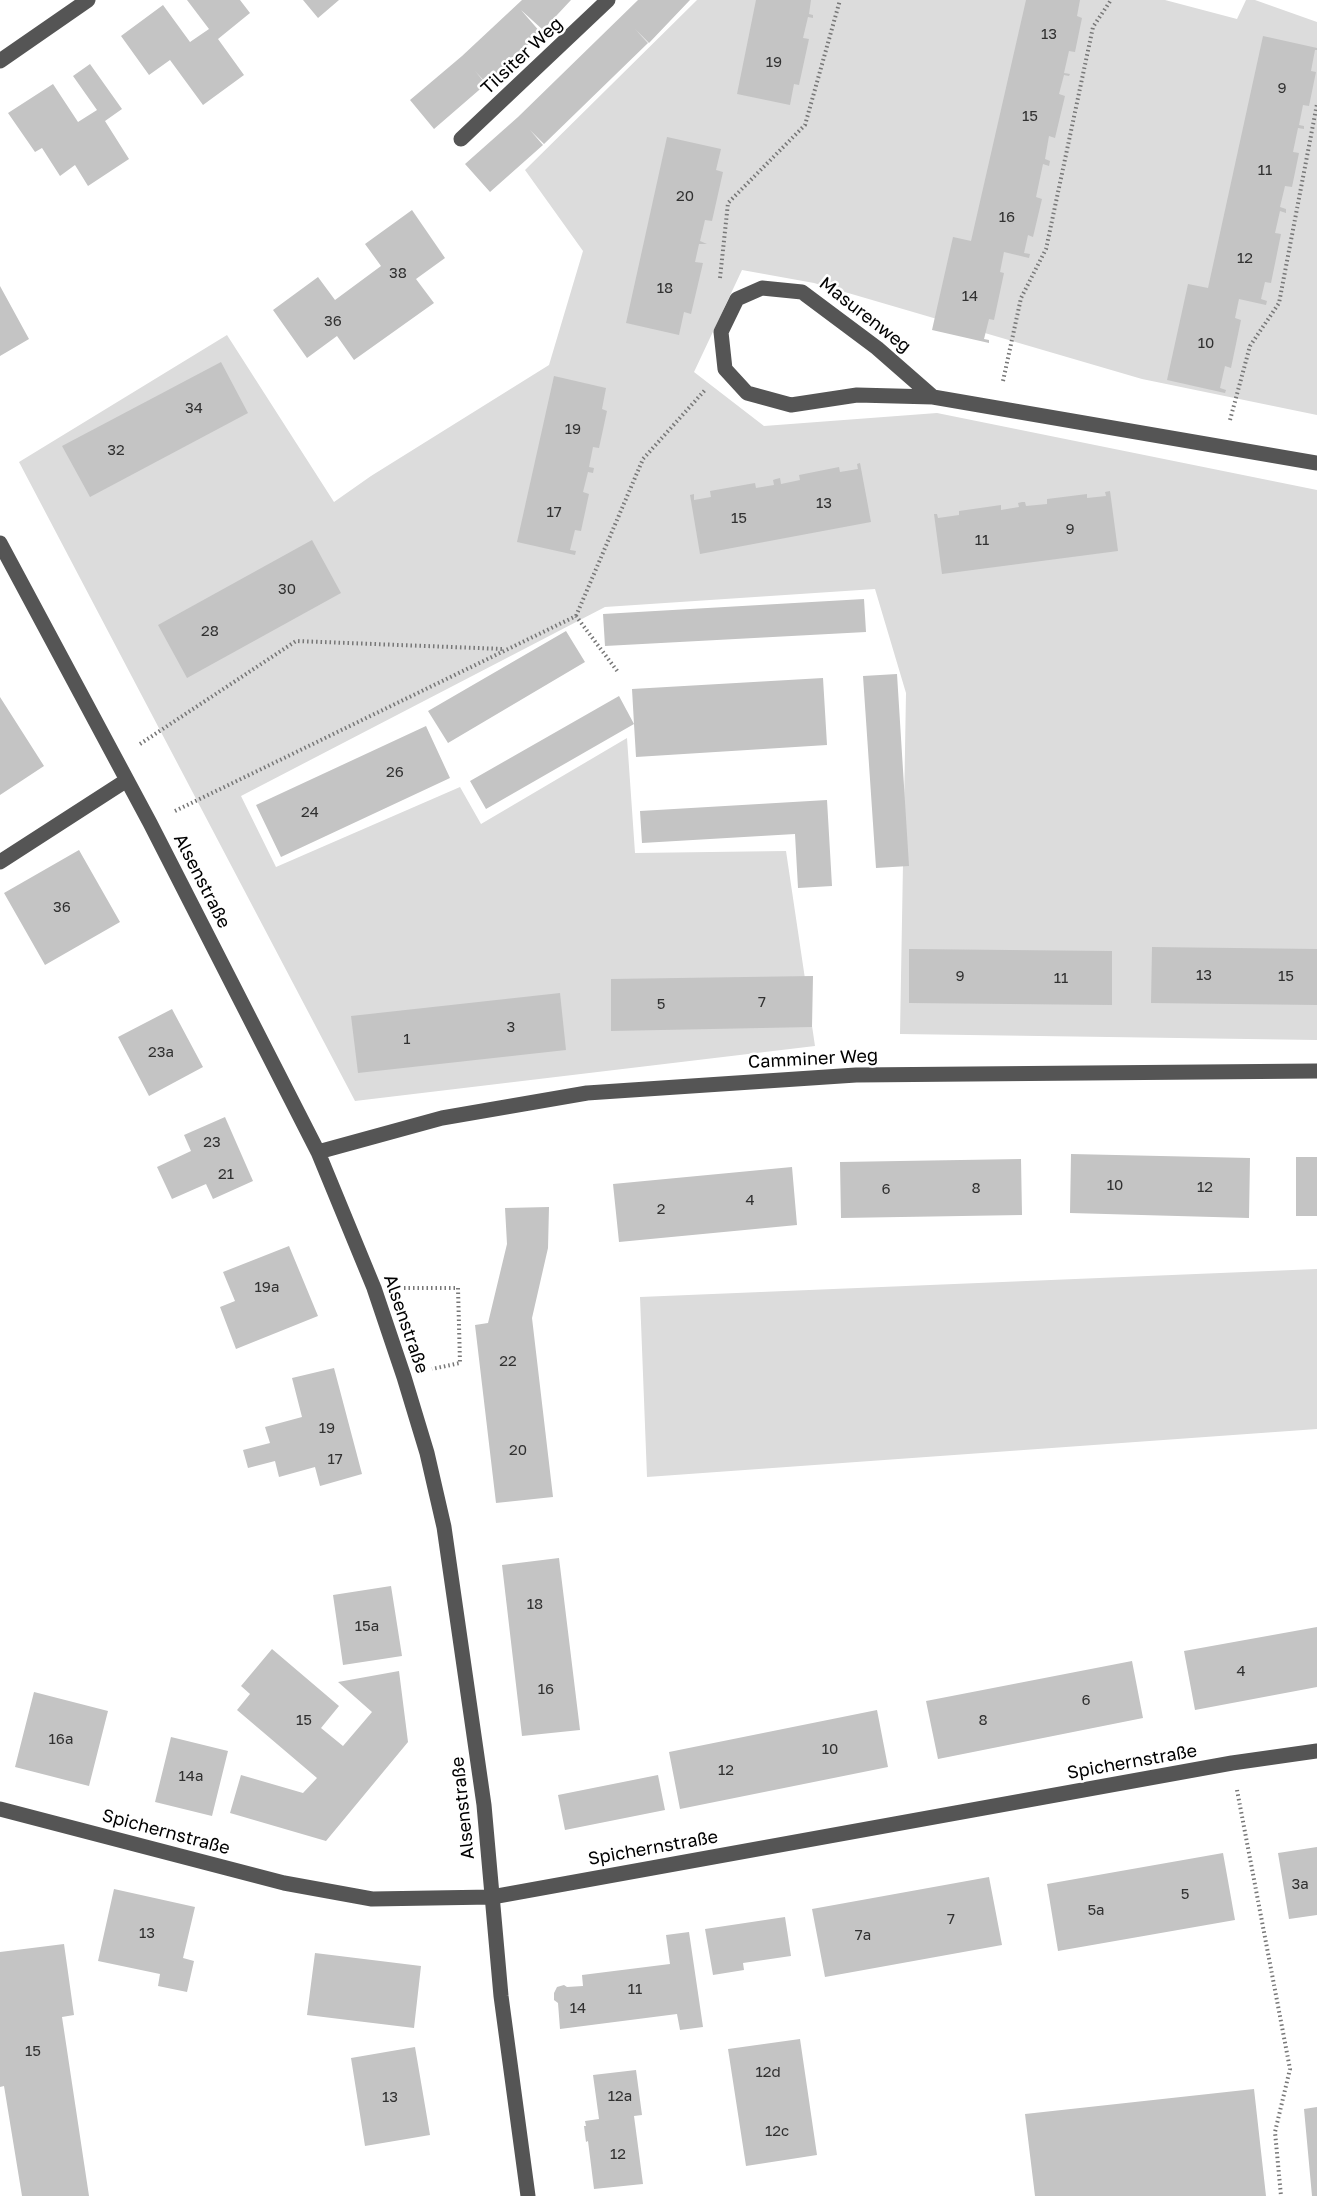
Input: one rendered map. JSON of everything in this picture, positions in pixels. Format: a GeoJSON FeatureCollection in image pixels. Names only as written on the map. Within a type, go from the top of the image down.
{"type":"FeatureCollection","features":[{"type":"Feature","properties":{"kind":"street"},"geometry":{"type":"LineString","coordinates":[[0,61],[88,0]]}},
{"type":"Feature","properties":{"kind":"street","name":"Tilsiter Weg"},"geometry":{"type":"LineString","coordinates":[[460,139],[608,0]]}},
{"type":"Feature","properties":{"kind":"street","name":"Masurenweg"},"geometry":{"type":"LineString","coordinates":[[737,299],[762,288],[802,292],[877,348],[933,397]]}},
{"type":"Feature","properties":{"kind":"street"},"geometry":{"type":"LineString","coordinates":[[737,299],[721,332],[725,369],[747,393],[791,405],[857,395],[933,397],[1317,463]]}},
{"type":"Feature","properties":{"kind":"street","name":"Alsenstraße"},"geometry":{"type":"LineString","coordinates":[[0,543],[150,823],[318,1152],[374,1288],[403,1374],[427,1454],[444,1527],[484,1805],[501,1996],[528,2196]]}},
{"type":"Feature","properties":{"kind":"street"},"geometry":{"type":"LineString","coordinates":[[0,862],[127,780]]}},
{"type":"Feature","properties":{"kind":"street","name":"Camminer Weg"},"geometry":{"type":"LineString","coordinates":[[318,1152],[442,1119],[587,1093],[856,1075],[1317,1071]]}},
{"type":"Feature","properties":{"kind":"street","name":"Spichernstraße"},"geometry":{"type":"LineString","coordinates":[[0,1809],[284,1883],[372,1899],[492,1897],[1232,1763],[1317,1751]]}},
{"type":"Feature","properties":{"kind":"path"},"geometry":{"type":"LineString","coordinates":[[737,299],[719,285],[728,203],[806,125],[840,0]]}},
{"type":"Feature","properties":{"kind":"path"},"geometry":{"type":"LineString","coordinates":[[997,408],[1021,298],[1046,249],[1093,27],[1111,0]]}},
{"type":"Feature","properties":{"kind":"path"},"geometry":{"type":"LineString","coordinates":[[1223,446],[1250,346],[1279,303],[1317,104]]}},
{"type":"Feature","properties":{"kind":"path"},"geometry":{"type":"LineString","coordinates":[[150,823],[576,616],[643,459],[725,369]]}},
{"type":"Feature","properties":{"kind":"path"},"geometry":{"type":"LineString","coordinates":[[576,616],[618,672]]}},
{"type":"Feature","properties":{"kind":"path"},"geometry":{"type":"LineString","coordinates":[[116,759],[296,641],[506,649]]}},
{"type":"Feature","properties":{"kind":"path"},"geometry":{"type":"LineString","coordinates":[[374,1288],[458,1288],[460,1364],[403,1374]]}},
{"type":"Feature","properties":{"kind":"path"},"geometry":{"type":"LineString","coordinates":[[1232,1763],[1290,2069],[1275,2132],[1281,2196]]}},
{"type":"Feature","properties":{"kind":"shaded area"},"geometry":{"type":"Polygon","coordinates":[[[697,0],[1165,0],[1237,19],[1246,0],[1255,0],[1317,22],[1317,415],[1142,379],[814,283],[742,270],[694,372],[764,426],[937,413],[1317,490],[1317,1040],[900,1034],[906,693],[875,589],[605,607],[241,796],[276,867],[460,787],[481,824],[627,738],[635,853],[786,851],[815,1046],[355,1101],[19,462],[227,335],[334,502],[371,476],[549,365],[583,251],[525,170],[697,0]]]}},
{"type":"Feature","properties":{"kind":"shaded area"},"geometry":{"type":"Polygon","coordinates":[[[1317,1269],[1317,1429],[647,1477],[640,1297],[1317,1269]]]}},
{"type":"Feature","properties":{"kind":"building"},"geometry":{"type":"Polygon","coordinates":[[[187,0],[240,0],[250,13],[218,39],[244,75],[203,105],[170,60],[149,75],[121,36],[163,5],[190,42],[209,29],[187,0]]]}},
{"type":"Feature","properties":{"kind":"building"},"geometry":{"type":"Polygon","coordinates":[[[303,0],[339,0],[318,18],[303,0]]]}},
{"type":"Feature","properties":{"kind":"building"},"geometry":{"type":"Polygon","coordinates":[[[522,0],[571,0],[543,30],[521,10],[541,33],[486,83],[475,71],[486,84],[434,129],[410,100],[462,56],[522,0]]]}},
{"type":"Feature","properties":{"kind":"building"},"geometry":{"type":"Polygon","coordinates":[[[638,0],[690,0],[649,43],[635,29],[648,43],[544,144],[530,130],[543,145],[490,192],[465,164],[518,117],[638,0]]]}},
{"type":"Feature","properties":{"kind":"building"},"geometry":{"type":"Polygon","coordinates":[[[756,0],[811,0],[809,14],[813,15],[813,18],[808,17],[803,38],[809,39],[799,85],[794,84],[790,105],[737,94],[756,0]]]}},
{"type":"Feature","properties":{"kind":"building"},"geometry":{"type":"Polygon","coordinates":[[[1026,0],[1080,0],[1077,16],[1082,18],[1075,52],[1069,51],[1064,73],[1070,74],[1069,76],[1064,75],[1059,94],[1065,96],[1055,138],[1049,136],[1045,159],[1050,161],[1049,166],[1043,164],[1036,197],[1042,199],[1033,237],[1028,235],[1024,253],[1030,254],[1029,258],[1004,252],[1000,272],[1004,273],[994,320],[989,319],[984,339],[989,340],[989,343],[932,330],[953,237],[971,241],[1026,0]]]}},
{"type":"Feature","properties":{"kind":"building"},"geometry":{"type":"Polygon","coordinates":[[[1263,36],[1317,48],[1311,71],[1316,72],[1309,106],[1303,105],[1299,125],[1304,126],[1304,129],[1298,128],[1293,152],[1299,153],[1292,187],[1285,186],[1280,207],[1286,209],[1286,213],[1280,211],[1275,233],[1281,234],[1271,283],[1265,282],[1261,299],[1267,301],[1266,305],[1239,299],[1235,318],[1241,320],[1231,368],[1225,366],[1220,388],[1226,390],[1225,393],[1167,380],[1188,284],[1208,288],[1263,36]]]}},
{"type":"Feature","properties":{"kind":"building"},"geometry":{"type":"Polygon","coordinates":[[[90,64],[122,109],[105,121],[129,159],[88,186],[75,165],[60,176],[42,148],[35,152],[8,113],[53,84],[78,122],[97,110],[73,76],[90,64]]]}},
{"type":"Feature","properties":{"kind":"building"},"geometry":{"type":"Polygon","coordinates":[[[667,137],[721,149],[716,170],[723,172],[712,221],[705,220],[700,241],[707,244],[699,244],[695,262],[703,263],[691,314],[684,312],[679,335],[626,323],[667,137]]]}},
{"type":"Feature","properties":{"kind":"building"},"geometry":{"type":"Polygon","coordinates":[[[412,210],[445,258],[416,279],[434,303],[354,360],[337,336],[307,358],[273,310],[318,277],[335,300],[381,266],[365,244],[412,210]]]}},
{"type":"Feature","properties":{"kind":"building"},"geometry":{"type":"Polygon","coordinates":[[[0,286],[29,339],[0,356],[0,286]]]}},
{"type":"Feature","properties":{"kind":"building"},"geometry":{"type":"Polygon","coordinates":[[[221,362],[248,413],[90,497],[62,446],[221,362]]]}},
{"type":"Feature","properties":{"kind":"building"},"geometry":{"type":"Polygon","coordinates":[[[554,376],[606,388],[602,409],[607,411],[599,448],[593,447],[589,467],[594,468],[593,473],[588,472],[583,492],[589,494],[581,531],[575,530],[570,550],[576,551],[575,555],[517,542],[554,376]]]}},
{"type":"Feature","properties":{"kind":"building"},"geometry":{"type":"Polygon","coordinates":[[[860,463],[871,522],[700,554],[690,495],[694,494],[694,500],[711,497],[710,491],[755,483],[756,488],[774,485],[773,480],[780,478],[781,484],[800,480],[799,475],[839,467],[840,472],[858,469],[857,464],[860,463]]]}},
{"type":"Feature","properties":{"kind":"building"},"geometry":{"type":"Polygon","coordinates":[[[1110,491],[1118,551],[942,574],[934,514],[937,514],[938,518],[959,515],[959,511],[1001,505],[1001,510],[1019,507],[1018,503],[1022,502],[1025,502],[1026,506],[1047,504],[1047,499],[1087,494],[1087,498],[1106,496],[1105,492],[1110,491]]]}},
{"type":"Feature","properties":{"kind":"building"},"geometry":{"type":"Polygon","coordinates":[[[312,540],[341,593],[187,678],[158,625],[312,540]]]}},
{"type":"Feature","properties":{"kind":"building"},"geometry":{"type":"Polygon","coordinates":[[[864,599],[866,632],[605,646],[603,614],[864,599]]]}},
{"type":"Feature","properties":{"kind":"building"},"geometry":{"type":"Polygon","coordinates":[[[566,631],[585,662],[448,743],[428,711],[566,631]]]}},
{"type":"Feature","properties":{"kind":"building"},"geometry":{"type":"Polygon","coordinates":[[[897,674],[909,866],[876,868],[863,676],[897,674]]]}},
{"type":"Feature","properties":{"kind":"building"},"geometry":{"type":"Polygon","coordinates":[[[823,678],[827,745],[636,757],[632,689],[823,678]]]}},
{"type":"Feature","properties":{"kind":"building"},"geometry":{"type":"Polygon","coordinates":[[[619,696],[634,724],[486,809],[470,781],[619,696]]]}},
{"type":"Feature","properties":{"kind":"building"},"geometry":{"type":"Polygon","coordinates":[[[0,697],[44,766],[0,795],[0,697]]]}},
{"type":"Feature","properties":{"kind":"building"},"geometry":{"type":"Polygon","coordinates":[[[426,726],[450,778],[281,857],[256,805],[426,726]]]}},
{"type":"Feature","properties":{"kind":"building"},"geometry":{"type":"Polygon","coordinates":[[[827,800],[832,886],[798,888],[795,834],[642,843],[640,811],[827,800]]]}},
{"type":"Feature","properties":{"kind":"building"},"geometry":{"type":"Polygon","coordinates":[[[79,850],[120,922],[45,965],[4,893],[79,850]]]}},
{"type":"Feature","properties":{"kind":"building"},"geometry":{"type":"Polygon","coordinates":[[[1152,947],[1317,949],[1317,1005],[1151,1003],[1152,947]]]}},
{"type":"Feature","properties":{"kind":"building"},"geometry":{"type":"Polygon","coordinates":[[[909,949],[1112,951],[1112,1005],[909,1003],[909,949]]]}},
{"type":"Feature","properties":{"kind":"building"},"geometry":{"type":"Polygon","coordinates":[[[813,976],[812,1027],[611,1031],[611,979],[813,976]]]}},
{"type":"Feature","properties":{"kind":"building"},"geometry":{"type":"Polygon","coordinates":[[[560,993],[566,1050],[358,1073],[351,1016],[560,993]]]}},
{"type":"Feature","properties":{"kind":"building"},"geometry":{"type":"Polygon","coordinates":[[[172,1009],[203,1067],[149,1096],[118,1037],[172,1009]]]}},
{"type":"Feature","properties":{"kind":"building"},"geometry":{"type":"Polygon","coordinates":[[[225,1117],[253,1181],[213,1199],[206,1184],[172,1199],[157,1167],[191,1151],[184,1135],[225,1117]]]}},
{"type":"Feature","properties":{"kind":"building"},"geometry":{"type":"Polygon","coordinates":[[[1071,1154],[1250,1158],[1249,1218],[1070,1213],[1071,1154]]]}},
{"type":"Feature","properties":{"kind":"building"},"geometry":{"type":"Polygon","coordinates":[[[1296,1157],[1317,1157],[1317,1216],[1296,1216],[1296,1157]]]}},
{"type":"Feature","properties":{"kind":"building"},"geometry":{"type":"Polygon","coordinates":[[[1021,1159],[1022,1215],[841,1218],[840,1162],[1021,1159]]]}},
{"type":"Feature","properties":{"kind":"building"},"geometry":{"type":"Polygon","coordinates":[[[792,1167],[797,1225],[619,1242],[613,1184],[792,1167]]]}},
{"type":"Feature","properties":{"kind":"building"},"geometry":{"type":"Polygon","coordinates":[[[549,1207],[548,1248],[532,1318],[553,1497],[496,1503],[475,1325],[488,1323],[507,1244],[505,1208],[549,1207]]]}},
{"type":"Feature","properties":{"kind":"building"},"geometry":{"type":"Polygon","coordinates":[[[289,1246],[318,1316],[236,1349],[220,1307],[235,1301],[223,1272],[289,1246]]]}},
{"type":"Feature","properties":{"kind":"building"},"geometry":{"type":"Polygon","coordinates":[[[334,1368],[362,1474],[320,1486],[315,1467],[279,1477],[275,1461],[248,1468],[243,1450],[270,1443],[265,1427],[302,1417],[292,1378],[334,1368]]]}},
{"type":"Feature","properties":{"kind":"building"},"geometry":{"type":"Polygon","coordinates":[[[559,1558],[580,1730],[522,1736],[502,1565],[559,1558]]]}},
{"type":"Feature","properties":{"kind":"building"},"geometry":{"type":"Polygon","coordinates":[[[391,1586],[402,1656],[343,1665],[333,1595],[391,1586]]]}},
{"type":"Feature","properties":{"kind":"building"},"geometry":{"type":"Polygon","coordinates":[[[1317,1627],[1317,1687],[1195,1710],[1184,1651],[1317,1627]]]}},
{"type":"Feature","properties":{"kind":"building"},"geometry":{"type":"Polygon","coordinates":[[[272,1649],[339,1706],[321,1728],[343,1746],[372,1712],[338,1682],[399,1671],[408,1742],[326,1841],[230,1813],[241,1775],[303,1793],[317,1778],[237,1710],[250,1694],[241,1686],[272,1649]]]}},
{"type":"Feature","properties":{"kind":"building"},"geometry":{"type":"Polygon","coordinates":[[[1132,1661],[1143,1718],[938,1759],[926,1701],[1132,1661]]]}},
{"type":"Feature","properties":{"kind":"building"},"geometry":{"type":"Polygon","coordinates":[[[34,1692],[108,1711],[89,1786],[15,1767],[34,1692]]]}},
{"type":"Feature","properties":{"kind":"building"},"geometry":{"type":"Polygon","coordinates":[[[877,1710],[888,1767],[680,1809],[669,1752],[877,1710]]]}},
{"type":"Feature","properties":{"kind":"building"},"geometry":{"type":"Polygon","coordinates":[[[171,1737],[228,1751],[212,1816],[155,1802],[171,1737]]]}},
{"type":"Feature","properties":{"kind":"building"},"geometry":{"type":"Polygon","coordinates":[[[658,1775],[665,1810],[565,1830],[558,1795],[658,1775]]]}},
{"type":"Feature","properties":{"kind":"building"},"geometry":{"type":"Polygon","coordinates":[[[1317,1847],[1317,1915],[1289,1919],[1278,1853],[1317,1847]]]}},
{"type":"Feature","properties":{"kind":"building"},"geometry":{"type":"Polygon","coordinates":[[[1223,1853],[1235,1920],[1058,1951],[1047,1884],[1223,1853]]]}},
{"type":"Feature","properties":{"kind":"building"},"geometry":{"type":"Polygon","coordinates":[[[989,1877],[1002,1945],[825,1977],[812,1909],[989,1877]]]}},
{"type":"Feature","properties":{"kind":"building"},"geometry":{"type":"Polygon","coordinates":[[[114,1889],[195,1907],[183,1958],[194,1961],[187,1992],[158,1986],[160,1974],[98,1961],[114,1889]]]}},
{"type":"Feature","properties":{"kind":"building"},"geometry":{"type":"Polygon","coordinates":[[[785,1917],[791,1956],[743,1963],[744,1970],[713,1975],[705,1929],[785,1917]]]}},
{"type":"Feature","properties":{"kind":"building"},"geometry":{"type":"Polygon","coordinates":[[[689,1932],[703,2027],[680,2030],[677,2014],[560,2029],[558,2003],[554,2000],[557,1987],[583,1986],[582,1975],[670,1964],[666,1935],[689,1932]]]}},
{"type":"Feature","properties":{"kind":"building"},"geometry":{"type":"Polygon","coordinates":[[[64,1944],[74,2015],[62,2017],[89,2196],[22,2196],[4,2086],[0,2087],[0,1952],[64,1944]]]}},
{"type":"Feature","properties":{"kind":"building"},"geometry":{"type":"Polygon","coordinates":[[[315,1953],[421,1966],[414,2028],[307,2015],[315,1953]]]}},
{"type":"Feature","properties":{"kind":"building"},"geometry":{"type":"Polygon","coordinates":[[[800,2039],[817,2155],[746,2166],[728,2049],[800,2039]]]}},
{"type":"Feature","properties":{"kind":"building"},"geometry":{"type":"Polygon","coordinates":[[[415,2047],[430,2135],[365,2146],[351,2058],[415,2047]]]}},
{"type":"Feature","properties":{"kind":"building"},"geometry":{"type":"Polygon","coordinates":[[[636,2070],[642,2115],[634,2116],[643,2184],[594,2189],[584,2126],[586,2126],[585,2121],[599,2119],[593,2075],[636,2070]]]}},
{"type":"Feature","properties":{"kind":"building"},"geometry":{"type":"Polygon","coordinates":[[[1254,2089],[1266,2196],[1035,2196],[1025,2114],[1254,2089]]]}},
{"type":"Feature","properties":{"kind":"building"},"geometry":{"type":"Polygon","coordinates":[[[1317,2107],[1317,2196],[1312,2196],[1304,2109],[1317,2107]]]}}]}
